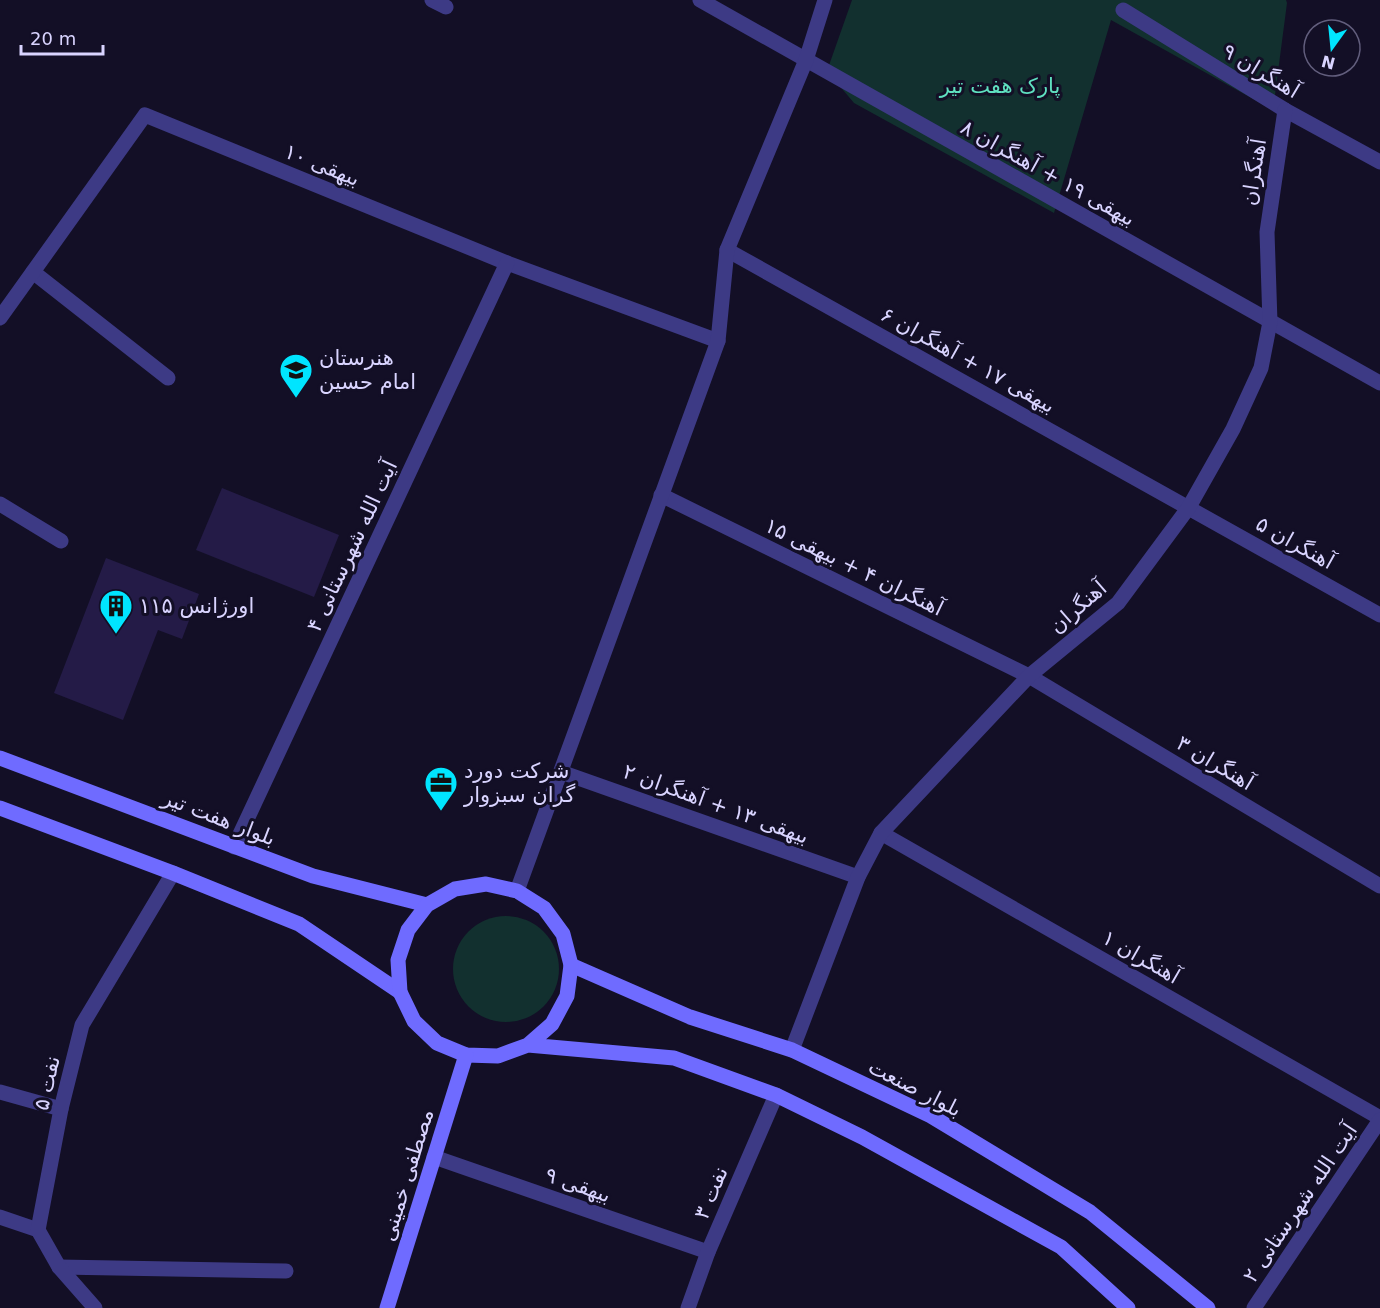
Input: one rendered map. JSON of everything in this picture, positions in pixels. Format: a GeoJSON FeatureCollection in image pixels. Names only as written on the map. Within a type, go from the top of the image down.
{"type":"FeatureCollection","features":[{"type":"Feature","properties":{"kind":"main road","name":"بلوار هفت تیر"},"geometry":{"type":"LineString","coordinates":[[0,758],[313,876],[428,905]]}},
{"type":"Feature","properties":{"kind":"main road"},"geometry":{"type":"LineString","coordinates":[[0,808],[173,873],[299,924],[400,992]]}},
{"type":"Feature","properties":{"kind":"main road"},"geometry":{"type":"LineString","coordinates":[[486,884],[517,891],[544,909],[563,934],[571,965],[567,996],[562,1006],[552,1024],[528,1045],[498,1056],[466,1055],[437,1043],[414,1021],[400,992],[398,960],[408,930],[428,905],[455,889],[486,884]]}},
{"type":"Feature","properties":{"kind":"main road","name":"بلوار صنعت"},"geometry":{"type":"LineString","coordinates":[[571,965],[690,1017],[792,1050],[931,1116],[1090,1212],[1208,1308]]}},
{"type":"Feature","properties":{"kind":"main road"},"geometry":{"type":"LineString","coordinates":[[528,1045],[674,1058],[776,1095],[862,1137],[1062,1247],[1128,1308]]}},
{"type":"Feature","properties":{"kind":"main road","name":"مصطفی خمینی"},"geometry":{"type":"LineString","coordinates":[[387,1308],[466,1055]]}},
{"type":"Feature","properties":{"kind":"street","name":"بیهقی ۱۹ + آهنگران ۸"},"geometry":{"type":"LineString","coordinates":[[700,0],[1380,383]]}},
{"type":"Feature","properties":{"kind":"street"},"geometry":{"type":"LineString","coordinates":[[517,891],[718,341],[727,250],[806,60],[825,0]]}},
{"type":"Feature","properties":{"kind":"street","name":"آهنگران ۹"},"geometry":{"type":"LineString","coordinates":[[1123,10],[1285,110],[1380,162]]}},
{"type":"Feature","properties":{"kind":"street","name":"آهنگران"},"geometry":{"type":"LineString","coordinates":[[792,1050],[858,877],[881,833],[1029,676],[1118,603],[1189,507],[1233,429],[1261,368],[1270,322],[1267,232],[1285,110]]}},
{"type":"Feature","properties":{"kind":"street","name":"بیهقی ۱۰"},"geometry":{"type":"LineString","coordinates":[[0,318],[144,115],[507,263],[718,341]]}},
{"type":"Feature","properties":{"kind":"street","name":"بیهقی ۱۷ + آهنگران ۶"},"geometry":{"type":"LineString","coordinates":[[727,250],[1189,507]]}},
{"type":"Feature","properties":{"kind":"street","name":"آیت الله شهرستانی ۴"},"geometry":{"type":"LineString","coordinates":[[234,847],[507,263]]}},
{"type":"Feature","properties":{"kind":"street"},"geometry":{"type":"LineString","coordinates":[[33,272],[168,378]]}},
{"type":"Feature","properties":{"kind":"street","name":"آهنگران ۴ + بیهقی ۱۵"},"geometry":{"type":"LineString","coordinates":[[661,495],[1029,676]]}},
{"type":"Feature","properties":{"kind":"street"},"geometry":{"type":"LineString","coordinates":[[0,504],[61,541]]}},
{"type":"Feature","properties":{"kind":"street","name":"آهنگران ۵"},"geometry":{"type":"LineString","coordinates":[[1189,507],[1380,615]]}},
{"type":"Feature","properties":{"kind":"street","name":"آهنگران ۳"},"geometry":{"type":"LineString","coordinates":[[1029,676],[1380,886]]}},
{"type":"Feature","properties":{"kind":"street","name":"بیهقی ۱۳ + آهنگران ۲"},"geometry":{"type":"LineString","coordinates":[[561,772],[858,877]]}},
{"type":"Feature","properties":{"kind":"street","name":"آهنگران ۱"},"geometry":{"type":"LineString","coordinates":[[881,833],[1380,1119]]}},
{"type":"Feature","properties":{"kind":"street","name":"نفت ۵"},"geometry":{"type":"LineString","coordinates":[[38,1230],[61,1109],[82,1025],[173,873]]}},
{"type":"Feature","properties":{"kind":"street"},"geometry":{"type":"LineString","coordinates":[[0,1092],[61,1109]]}},
{"type":"Feature","properties":{"kind":"street","name":"نفت ۳"},"geometry":{"type":"LineString","coordinates":[[688,1308],[708,1252],[776,1095]]}},
{"type":"Feature","properties":{"kind":"street","name":"آیت الله شهرستانی ۲"},"geometry":{"type":"LineString","coordinates":[[1254,1308],[1380,1119]]}},
{"type":"Feature","properties":{"kind":"street","name":"بیهقی ۹"},"geometry":{"type":"LineString","coordinates":[[434,1157],[708,1252]]}},
{"type":"Feature","properties":{"kind":"street"},"geometry":{"type":"LineString","coordinates":[[0,1217],[38,1230],[59,1267],[95,1308]]}},
{"type":"Feature","properties":{"kind":"street"},"geometry":{"type":"LineString","coordinates":[[59,1267],[286,1271]]}},
{"type":"Feature","properties":{"kind":"green space","name":"پارک هفت تیر"},"geometry":{"type":"Polygon","coordinates":[[[852,0],[1286,0],[1273,110],[1111,20],[1054,213],[854,103],[827,71],[852,0]]]}},
{"type":"Feature","properties":{"kind":"green space"},"geometry":{"type":"Polygon","coordinates":[[[506,916],[526,920],[544,931],[555,949],[559,969],[555,989],[544,1007],[526,1018],[506,1022],[486,1018],[468,1007],[457,989],[453,969],[457,949],[468,931],[486,920],[506,916]]]}},
{"type":"Feature","properties":{"kind":"building"},"geometry":{"type":"Polygon","coordinates":[[[222,488],[339,535],[314,597],[196,550],[222,488]]]}},
{"type":"Feature","properties":{"kind":"building","name":"اورژانس ۱۱۵"},"geometry":{"type":"Polygon","coordinates":[[[106,558],[199,594],[182,639],[158,630],[123,720],[54,693],[106,558]]]}},
{"type":"Feature","properties":{"kind":"place","name":"هنرستان امام حسین"},"geometry":{"type":"Point","coordinates":[296,399]}},
{"type":"Feature","properties":{"kind":"place","name":"اورژانس ۱۱۵"},"geometry":{"type":"Point","coordinates":[116,635]}},
{"type":"Feature","properties":{"kind":"place","name":"شرکت دورد گران سبزوار"},"geometry":{"type":"Point","coordinates":[441,812]}}]}
